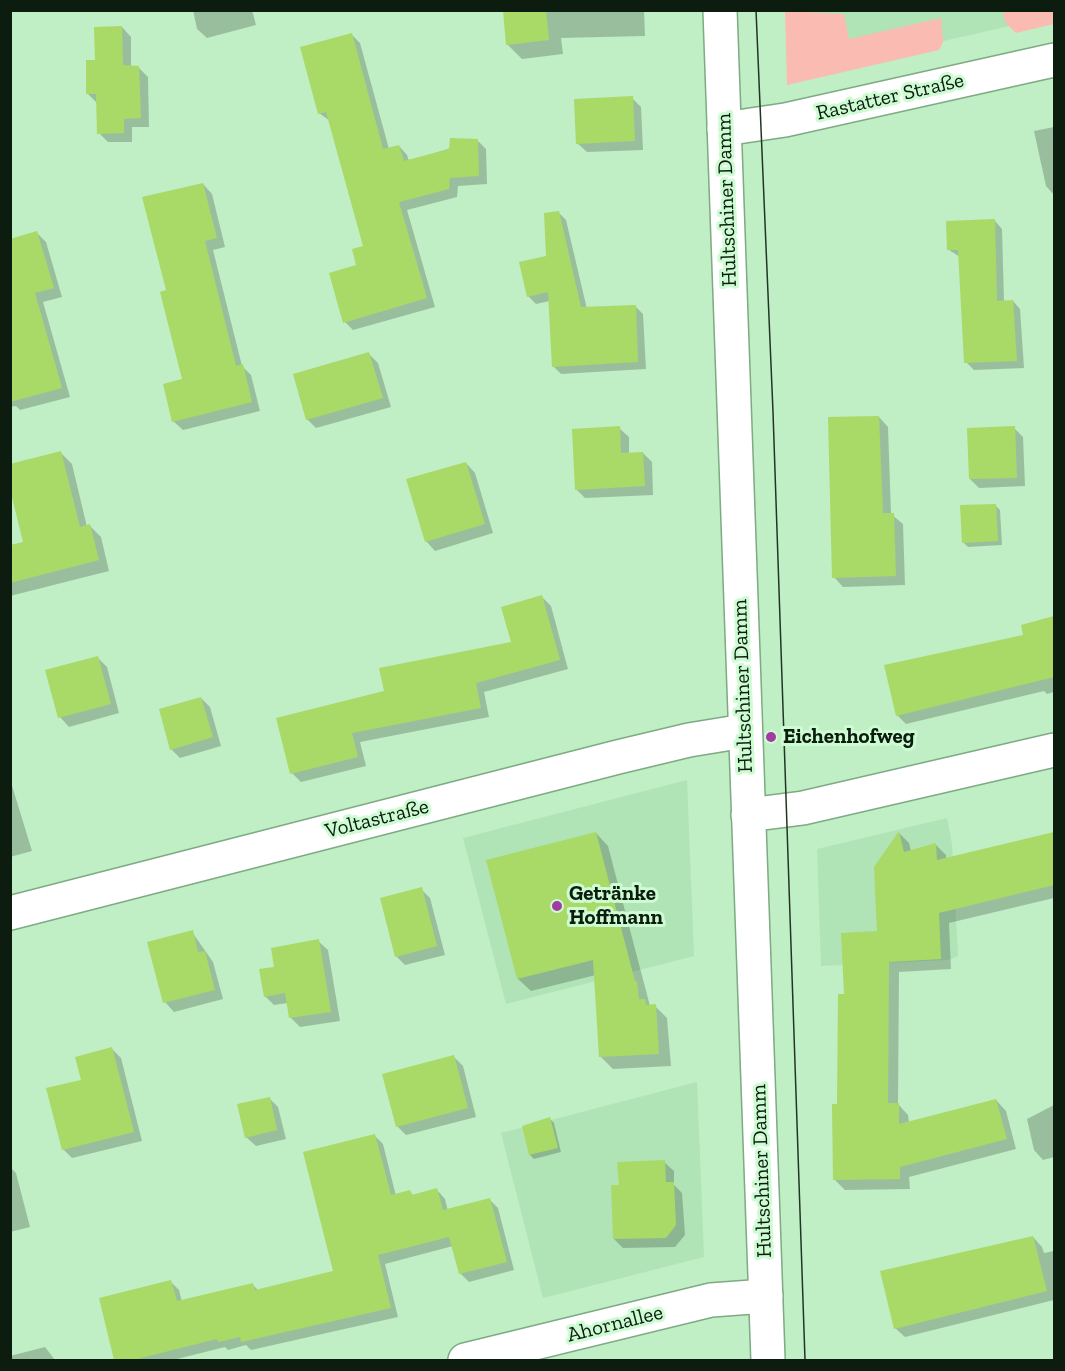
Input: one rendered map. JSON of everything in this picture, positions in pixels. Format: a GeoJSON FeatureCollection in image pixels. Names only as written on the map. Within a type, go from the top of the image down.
{"type":"FeatureCollection","features":[{"type":"Feature","properties":{"kind":"street","name":"Hultschiner Damm"},"geometry":{"type":"LineString","coordinates":[[720,10],[768,1360]]}},
{"type":"Feature","properties":{"kind":"street","name":"Rastatter Straße"},"geometry":{"type":"LineString","coordinates":[[724,129],[785,120],[1054,60]]}},
{"type":"Feature","properties":{"kind":"street","name":"Voltastraße"},"geometry":{"type":"LineString","coordinates":[[10,913],[628,754],[689,740],[744,731]]}},
{"type":"Feature","properties":{"kind":"street"},"geometry":{"type":"LineString","coordinates":[[748,815],[803,808],[1054,750]]}},
{"type":"Feature","properties":{"kind":"street","name":"Ahornallee"},"geometry":{"type":"LineString","coordinates":[[465,1360],[711,1300],[766,1296]]}},
{"type":"Feature","properties":{"kind":"shaded area"},"geometry":{"type":"Polygon","coordinates":[[[1054,10],[1054,16],[789,76],[787,11],[1054,10]]]}},
{"type":"Feature","properties":{"kind":"shaded area"},"geometry":{"type":"Polygon","coordinates":[[[785,11],[844,14],[849,39],[941,18],[943,42],[939,50],[787,85],[785,11]]]}},
{"type":"Feature","properties":{"kind":"shaded area"},"geometry":{"type":"Polygon","coordinates":[[[1003,11],[1054,11],[1054,24],[1016,33],[1005,22],[1003,11]]]}},
{"type":"Feature","properties":{"kind":"shaded area"},"geometry":{"type":"Polygon","coordinates":[[[687,780],[694,956],[506,1004],[463,838],[687,780]]]}},
{"type":"Feature","properties":{"kind":"shaded area"},"geometry":{"type":"Polygon","coordinates":[[[947,818],[952,844],[958,956],[949,960],[821,966],[817,849],[947,818]]]}},
{"type":"Feature","properties":{"kind":"shaded area"},"geometry":{"type":"Polygon","coordinates":[[[697,1082],[704,1257],[543,1298],[501,1133],[697,1082]]]}},
{"type":"Feature","properties":{"kind":"building"},"geometry":{"type":"Polygon","coordinates":[[[503,10],[546,10],[549,40],[506,45],[503,10]]]}},
{"type":"Feature","properties":{"kind":"building"},"geometry":{"type":"Polygon","coordinates":[[[122,26],[123,65],[139,66],[141,118],[124,119],[124,133],[97,134],[96,94],[86,94],[86,60],[95,60],[94,27],[122,26]]]}},
{"type":"Feature","properties":{"kind":"building"},"geometry":{"type":"Polygon","coordinates":[[[352,33],[383,149],[399,145],[404,161],[449,149],[450,138],[478,139],[479,176],[450,178],[449,189],[399,202],[427,298],[343,323],[329,273],[356,265],[352,249],[363,246],[326,112],[318,114],[300,47],[352,33]]]}},
{"type":"Feature","properties":{"kind":"building"},"geometry":{"type":"Polygon","coordinates":[[[633,96],[635,141],[576,144],[574,99],[633,96]]]}},
{"type":"Feature","properties":{"kind":"building"},"geometry":{"type":"Polygon","coordinates":[[[203,183],[217,238],[205,241],[236,366],[243,364],[252,402],[172,422],[163,384],[182,379],[160,292],[166,290],[142,197],[203,183]]]}},
{"type":"Feature","properties":{"kind":"building"},"geometry":{"type":"Polygon","coordinates":[[[559,211],[581,307],[636,305],[638,362],[552,367],[548,292],[527,297],[519,262],[546,256],[544,213],[559,211]]]}},
{"type":"Feature","properties":{"kind":"building"},"geometry":{"type":"Polygon","coordinates":[[[995,219],[997,301],[1013,300],[1017,361],[964,363],[958,250],[947,250],[946,221],[995,219]]]}},
{"type":"Feature","properties":{"kind":"building"},"geometry":{"type":"Polygon","coordinates":[[[37,231],[54,288],[35,293],[62,388],[10,402],[10,239],[37,231]]]}},
{"type":"Feature","properties":{"kind":"building"},"geometry":{"type":"Polygon","coordinates":[[[369,352],[383,398],[306,420],[293,374],[369,352]]]}},
{"type":"Feature","properties":{"kind":"building"},"geometry":{"type":"Polygon","coordinates":[[[879,416],[883,513],[894,513],[896,576],[832,578],[828,417],[879,416]]]}},
{"type":"Feature","properties":{"kind":"building"},"geometry":{"type":"Polygon","coordinates":[[[620,426],[621,453],[643,452],[645,486],[575,490],[572,429],[620,426]]]}},
{"type":"Feature","properties":{"kind":"building"},"geometry":{"type":"Polygon","coordinates":[[[1015,426],[1017,478],[969,479],[967,428],[1015,426]]]}},
{"type":"Feature","properties":{"kind":"building"},"geometry":{"type":"Polygon","coordinates":[[[61,451],[80,527],[90,524],[99,560],[10,583],[10,545],[23,542],[10,489],[10,464],[61,451]]]}},
{"type":"Feature","properties":{"kind":"building"},"geometry":{"type":"Polygon","coordinates":[[[466,462],[485,524],[425,542],[406,479],[466,462]]]}},
{"type":"Feature","properties":{"kind":"building"},"geometry":{"type":"Polygon","coordinates":[[[996,504],[998,541],[962,543],[960,505],[996,504]]]}},
{"type":"Feature","properties":{"kind":"building"},"geometry":{"type":"Polygon","coordinates":[[[542,595],[560,660],[476,683],[481,708],[352,733],[358,757],[290,774],[276,718],[384,691],[379,668],[511,642],[501,607],[542,595]]]}},
{"type":"Feature","properties":{"kind":"building"},"geometry":{"type":"Polygon","coordinates":[[[1054,616],[1054,677],[896,716],[884,665],[1023,635],[1021,625],[1054,616]]]}},
{"type":"Feature","properties":{"kind":"building"},"geometry":{"type":"Polygon","coordinates":[[[98,656],[111,704],[58,718],[45,670],[98,656]]]}},
{"type":"Feature","properties":{"kind":"building"},"geometry":{"type":"Polygon","coordinates":[[[201,697],[213,737],[170,750],[159,709],[201,697]]]}},
{"type":"Feature","properties":{"kind":"building"},"geometry":{"type":"Polygon","coordinates":[[[899,831],[904,852],[936,843],[937,860],[1054,832],[1054,885],[939,913],[941,959],[889,962],[888,1103],[899,1103],[899,1124],[996,1099],[1007,1139],[900,1167],[900,1179],[833,1180],[832,1104],[837,1104],[838,994],[844,994],[841,933],[877,931],[874,867],[899,831]]]}},
{"type":"Feature","properties":{"kind":"building","name":"Getränke Hoffmann"},"geometry":{"type":"Polygon","coordinates":[[[596,832],[635,981],[637,981],[639,999],[645,999],[646,1005],[656,1004],[659,1054],[599,1057],[593,960],[517,979],[486,860],[596,832]]]}},
{"type":"Feature","properties":{"kind":"building"},"geometry":{"type":"Polygon","coordinates":[[[422,887],[437,946],[395,957],[380,898],[422,887]]]}},
{"type":"Feature","properties":{"kind":"building"},"geometry":{"type":"Polygon","coordinates":[[[193,930],[198,952],[205,951],[215,990],[163,1003],[147,942],[193,930]]]}},
{"type":"Feature","properties":{"kind":"building"},"geometry":{"type":"Polygon","coordinates":[[[319,939],[331,1012],[289,1018],[285,993],[264,997],[259,969],[274,967],[271,948],[319,939]]]}},
{"type":"Feature","properties":{"kind":"building"},"geometry":{"type":"Polygon","coordinates":[[[112,1047],[134,1132],[62,1150],[46,1088],[81,1080],[75,1057],[112,1047]]]}},
{"type":"Feature","properties":{"kind":"building"},"geometry":{"type":"Polygon","coordinates":[[[454,1055],[468,1108],[396,1127],[382,1074],[454,1055]]]}},
{"type":"Feature","properties":{"kind":"building"},"geometry":{"type":"Polygon","coordinates":[[[270,1097],[277,1130],[245,1138],[237,1104],[270,1097]]]}},
{"type":"Feature","properties":{"kind":"building"},"geometry":{"type":"Polygon","coordinates":[[[550,1117],[558,1148],[529,1155],[522,1126],[550,1117]]]}},
{"type":"Feature","properties":{"kind":"building"},"geometry":{"type":"Polygon","coordinates":[[[375,1134],[391,1195],[410,1190],[412,1195],[437,1188],[443,1210],[490,1198],[507,1262],[459,1274],[449,1237],[378,1255],[391,1308],[241,1342],[240,1337],[218,1342],[217,1339],[133,1360],[114,1360],[99,1298],[171,1280],[177,1301],[253,1283],[255,1290],[333,1271],[303,1152],[375,1134]]]}},
{"type":"Feature","properties":{"kind":"building"},"geometry":{"type":"Polygon","coordinates":[[[665,1160],[666,1182],[674,1182],[676,1225],[666,1238],[613,1239],[611,1185],[619,1185],[617,1162],[665,1160]]]}},
{"type":"Feature","properties":{"kind":"building"},"geometry":{"type":"Polygon","coordinates":[[[1033,1236],[1047,1291],[894,1329],[880,1271],[1033,1236]]]}},
{"type":"Feature","properties":{"kind":"tram line"},"geometry":{"type":"LineString","coordinates":[[756,10],[773,412],[805,1360]]}},
{"type":"Feature","properties":{"kind":"place","name":"Eichenhofweg"},"geometry":{"type":"Point","coordinates":[771,737]}},
{"type":"Feature","properties":{"kind":"place","name":"Getränke Hoffmann"},"geometry":{"type":"Point","coordinates":[557,906]}}]}
